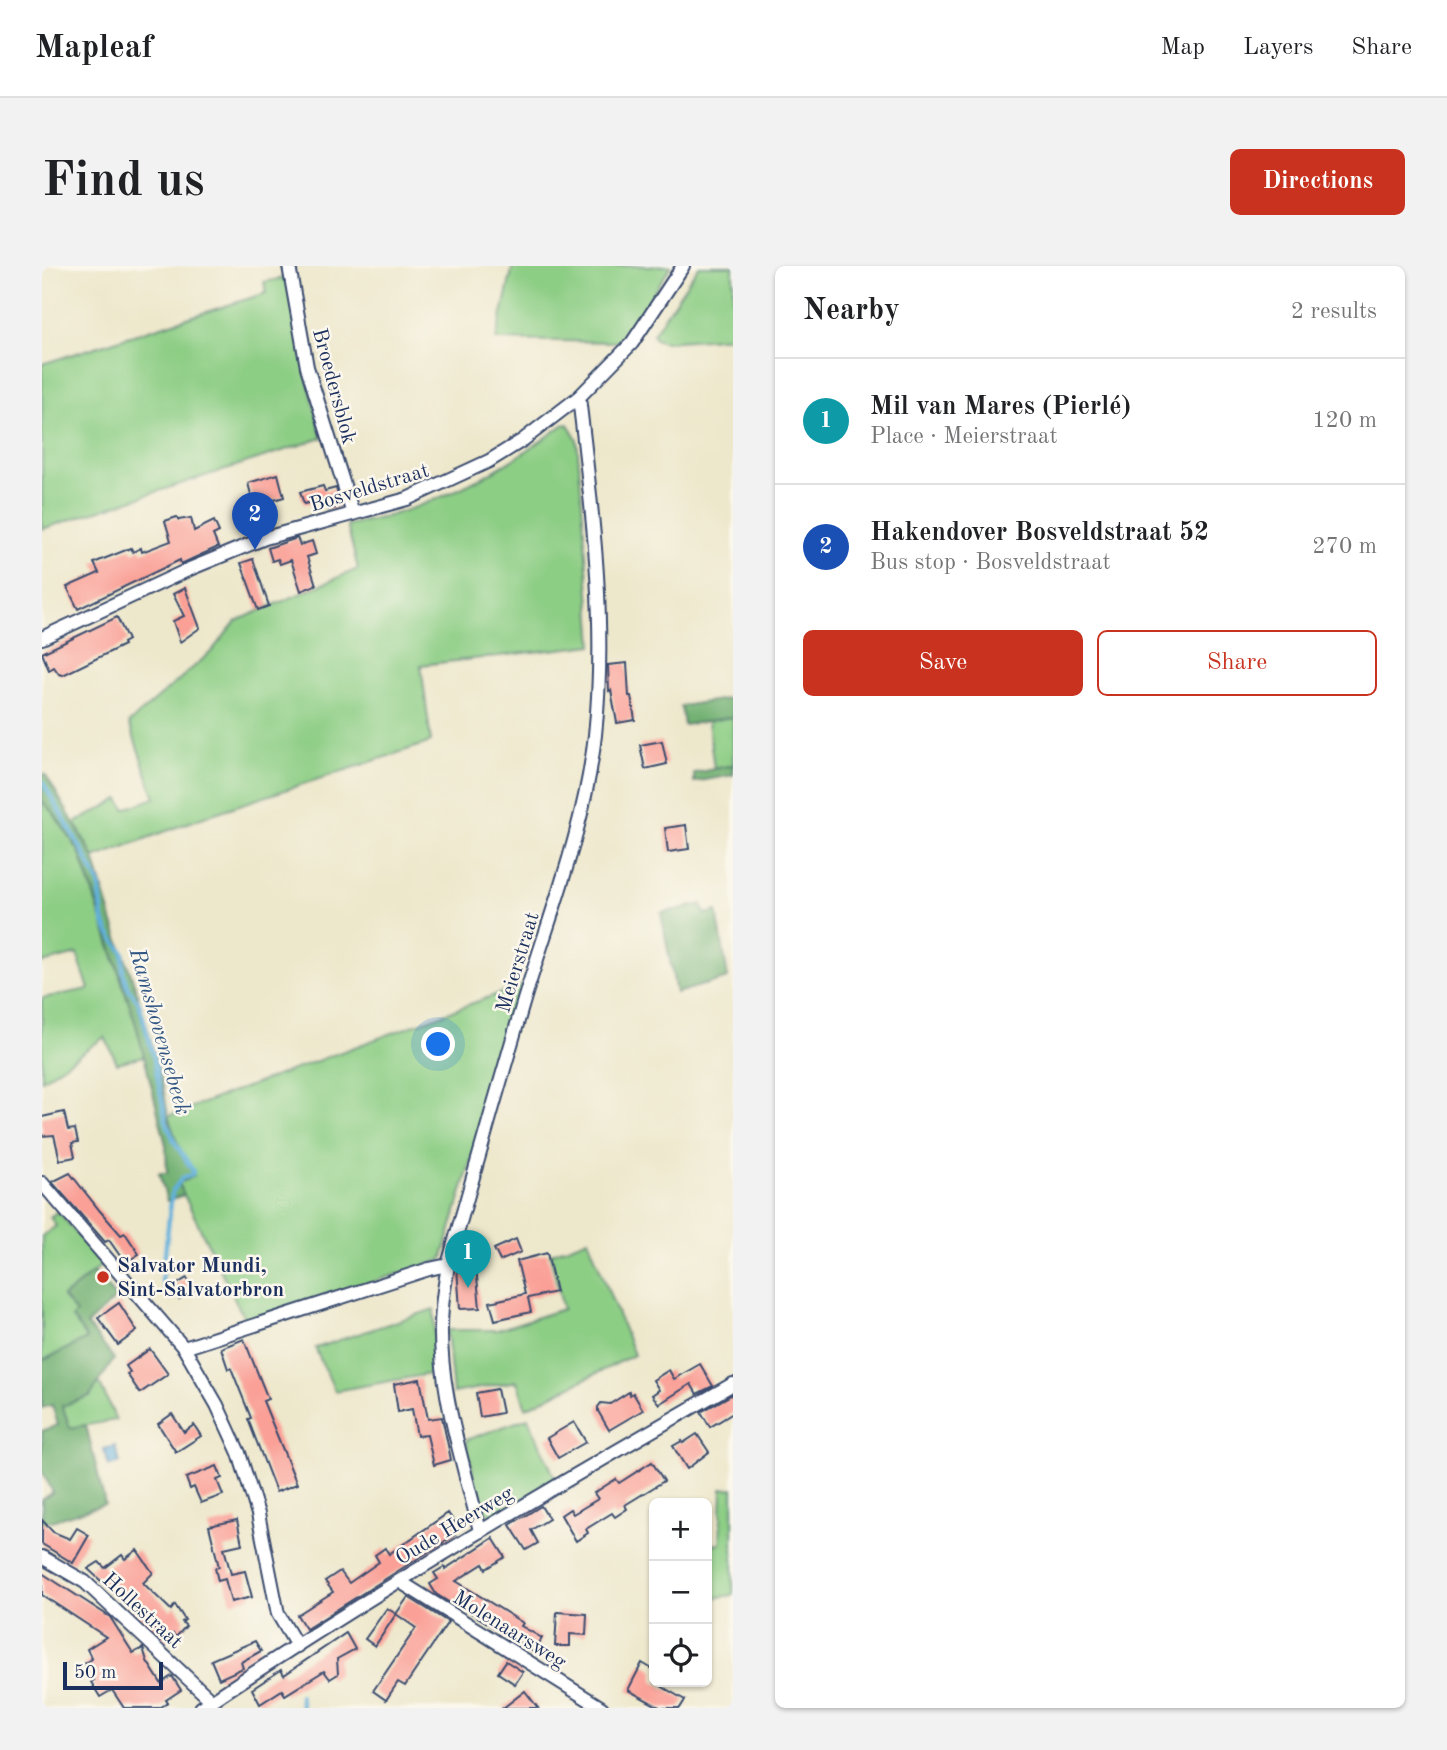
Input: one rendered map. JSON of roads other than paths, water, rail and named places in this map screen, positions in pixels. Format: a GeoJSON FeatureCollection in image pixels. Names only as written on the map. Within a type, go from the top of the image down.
{"type":"FeatureCollection","features":[{"type":"Feature","properties":{"kind":"street","name":"Broedersblok"},"geometry":{"type":"LineString","coordinates":[[289,266],[307,367],[353,514]]}},
{"type":"Feature","properties":{"kind":"street","name":"Bosveldstraat"},"geometry":{"type":"LineString","coordinates":[[42,638],[254,542],[407,499],[489,461],[523,440],[579,397],[632,343],[683,266]]}},
{"type":"Feature","properties":{"kind":"street","name":"Meierstraat"},"geometry":{"type":"LineString","coordinates":[[480,1531],[447,1390],[443,1365],[442,1309],[448,1265],[524,1000],[576,840],[595,736],[598,678],[597,554],[579,397]]}},
{"type":"Feature","properties":{"kind":"street"},"geometry":{"type":"LineString","coordinates":[[42,1183],[184,1348],[217,1405],[239,1454],[258,1514],[278,1614],[297,1646]]}},
{"type":"Feature","properties":{"kind":"street"},"geometry":{"type":"LineString","coordinates":[[184,1348],[448,1265]]}},
{"type":"Feature","properties":{"kind":"street","name":"Oude Heerweg"},"geometry":{"type":"LineString","coordinates":[[206,1704],[480,1531],[733,1384]]}},
{"type":"Feature","properties":{"kind":"street","name":"Hollestraat"},"geometry":{"type":"LineString","coordinates":[[42,1557],[85,1582],[206,1704]]}},
{"type":"Feature","properties":{"kind":"street","name":"Molenaarsweg"},"geometry":{"type":"LineString","coordinates":[[399,1581],[602,1708]]}},
{"type":"Feature","properties":{"kind":"water"},"geometry":{"type":"Polygon","coordinates":[[[115,1446],[120,1463],[109,1466],[104,1449],[115,1446]]]}},
{"type":"Feature","properties":{"kind":"waterway","name":"Ramshovensebeek"},"geometry":{"type":"LineString","coordinates":[[42,781],[99,883],[103,920],[123,952],[123,972],[127,986],[139,1003],[154,1059],[166,1121],[174,1141],[193,1171],[192,1175],[182,1178],[172,1192],[162,1280],[167,1295]]}},
{"type":"Feature","properties":{"kind":"waterway","name":"Ramshovensebeek"},"geometry":{"type":"LineString","coordinates":[[300,1696],[302,1708]]}},
{"type":"Feature","properties":{"kind":"place","name":"Hakendover Bosveldstraat 52"},"geometry":{"type":"Point","coordinates":[255,550]}},
{"type":"Feature","properties":{"kind":"place","name":"Salvator Mundi, Sint-Salvatorbron"},"geometry":{"type":"Point","coordinates":[103,1277]}},
{"type":"Feature","properties":{"kind":"place","name":"Mil van Mares (Pierlé)"},"geometry":{"type":"Point","coordinates":[468,1288]}}]}
